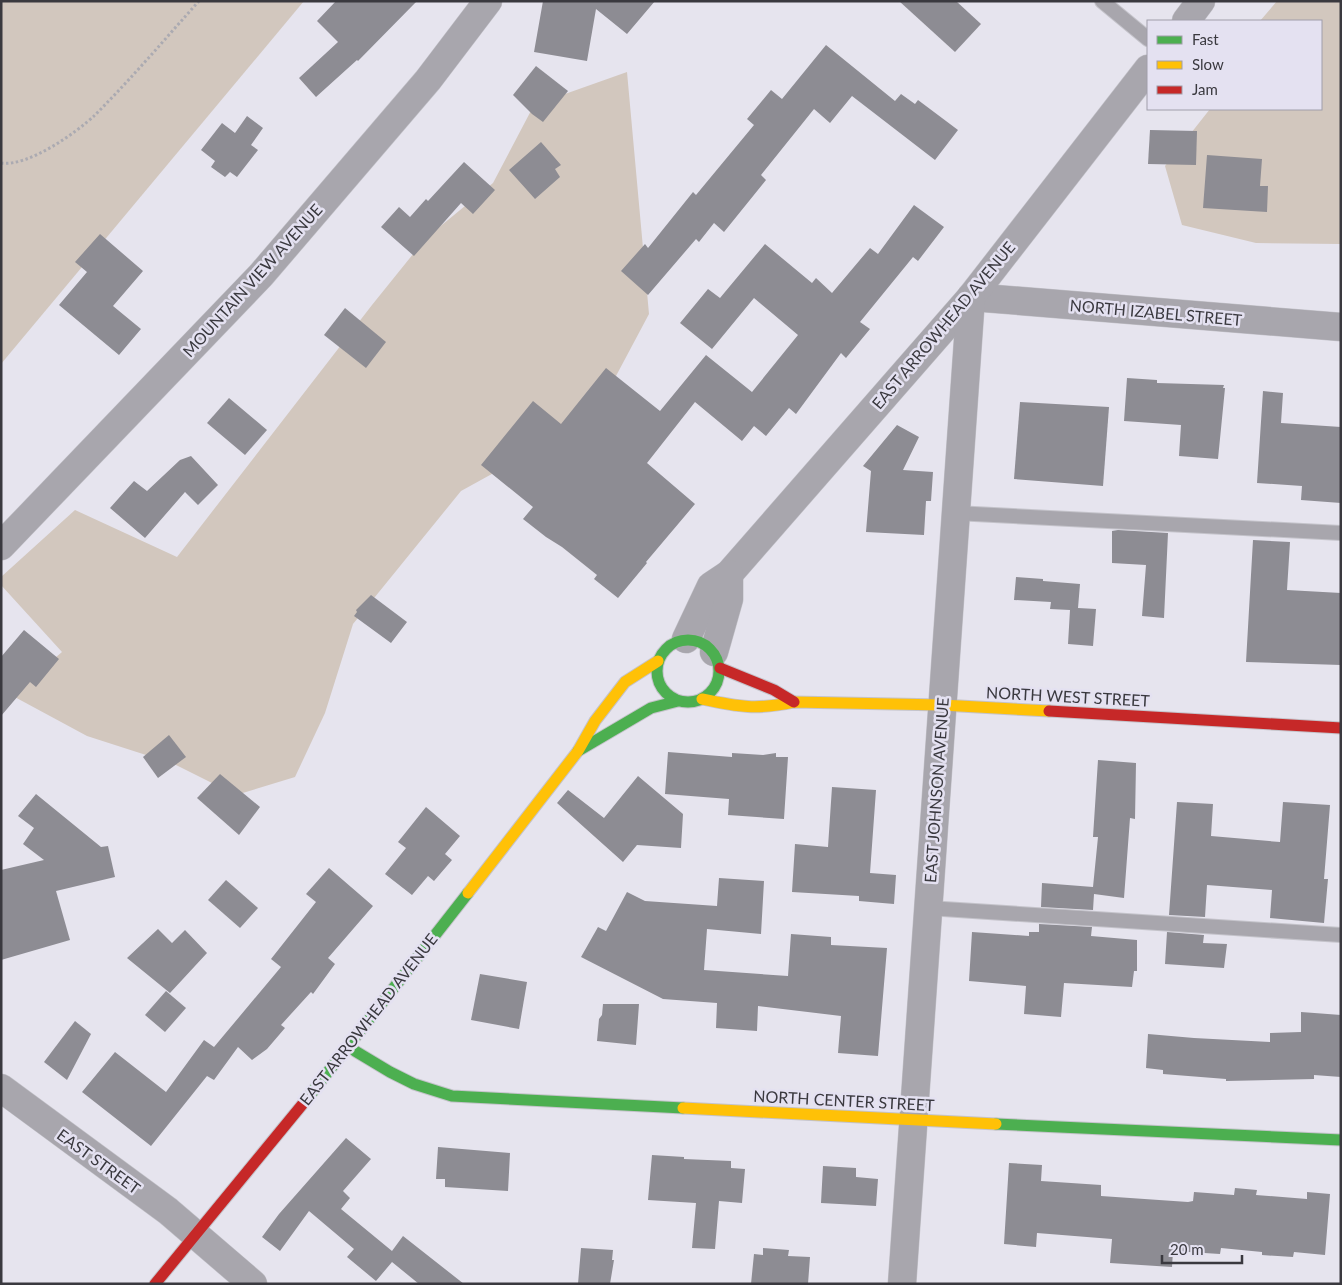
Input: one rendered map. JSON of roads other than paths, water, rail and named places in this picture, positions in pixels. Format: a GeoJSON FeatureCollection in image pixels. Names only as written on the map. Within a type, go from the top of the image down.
{"type":"FeatureCollection","features":[{"type":"Feature","properties":{"kind":"street","name":"MOUNTAIN VIEW AVENUE"},"geometry":{"type":"LineString","coordinates":[[1,546],[261,274],[428,80],[488,1]]}},
{"type":"Feature","properties":{"kind":"street"},"geometry":{"type":"LineString","coordinates":[[1187,20],[1201,1]]}},
{"type":"Feature","properties":{"kind":"street","name":"EAST ARROWHEAD AVENUE"},"geometry":{"type":"LineString","coordinates":[[686,639],[711,586],[729,574],[970,297],[1147,70]]}},
{"type":"Feature","properties":{"kind":"street","name":"NORTH IZABEL STREET"},"geometry":{"type":"LineString","coordinates":[[970,297],[1341,327]]}},
{"type":"Feature","properties":{"kind":"street","name":"EAST JOHNSON AVENUE"},"geometry":{"type":"LineString","coordinates":[[902,1284],[970,297]]}},
{"type":"Feature","properties":{"kind":"street"},"geometry":{"type":"LineString","coordinates":[[717,660],[707,644],[697,640],[686,639],[674,642],[664,650],[658,660],[656,673],[660,685],[667,695],[678,701],[691,702],[702,699],[716,686],[718,680],[717,660],[729,599],[729,574]]}},
{"type":"Feature","properties":{"kind":"street","name":"EAST ARROWHEAD AVENUE"},"geometry":{"type":"LineString","coordinates":[[155,1284],[347,1046],[578,751],[595,721],[625,682],[658,660]]}},
{"type":"Feature","properties":{"kind":"street","name":"NORTH WEST STREET"},"geometry":{"type":"LineString","coordinates":[[717,660],[794,702]]}},
{"type":"Feature","properties":{"kind":"street","name":"NORTH WEST STREET"},"geometry":{"type":"LineString","coordinates":[[702,699],[740,707],[770,707],[794,702],[942,705],[1341,728]]}},
{"type":"Feature","properties":{"kind":"street","name":"EAST ARROWHEAD AVENUE"},"geometry":{"type":"LineString","coordinates":[[578,751],[651,708],[678,701]]}},
{"type":"Feature","properties":{"kind":"street","name":"NORTH CENTER STREET"},"geometry":{"type":"LineString","coordinates":[[356,1051],[408,1081],[452,1096],[1341,1140]]}},
{"type":"Feature","properties":{"kind":"street","name":"EAST STREET"},"geometry":{"type":"LineString","coordinates":[[1,1088],[168,1211],[253,1284]]}},
{"type":"Feature","properties":{"kind":"lane"},"geometry":{"type":"LineString","coordinates":[[1102,1],[1147,38]]}},
{"type":"Feature","properties":{"kind":"lane"},"geometry":{"type":"LineString","coordinates":[[955,513],[1341,533]]}},
{"type":"Feature","properties":{"kind":"lane"},"geometry":{"type":"LineString","coordinates":[[928,908],[1341,935]]}}]}
